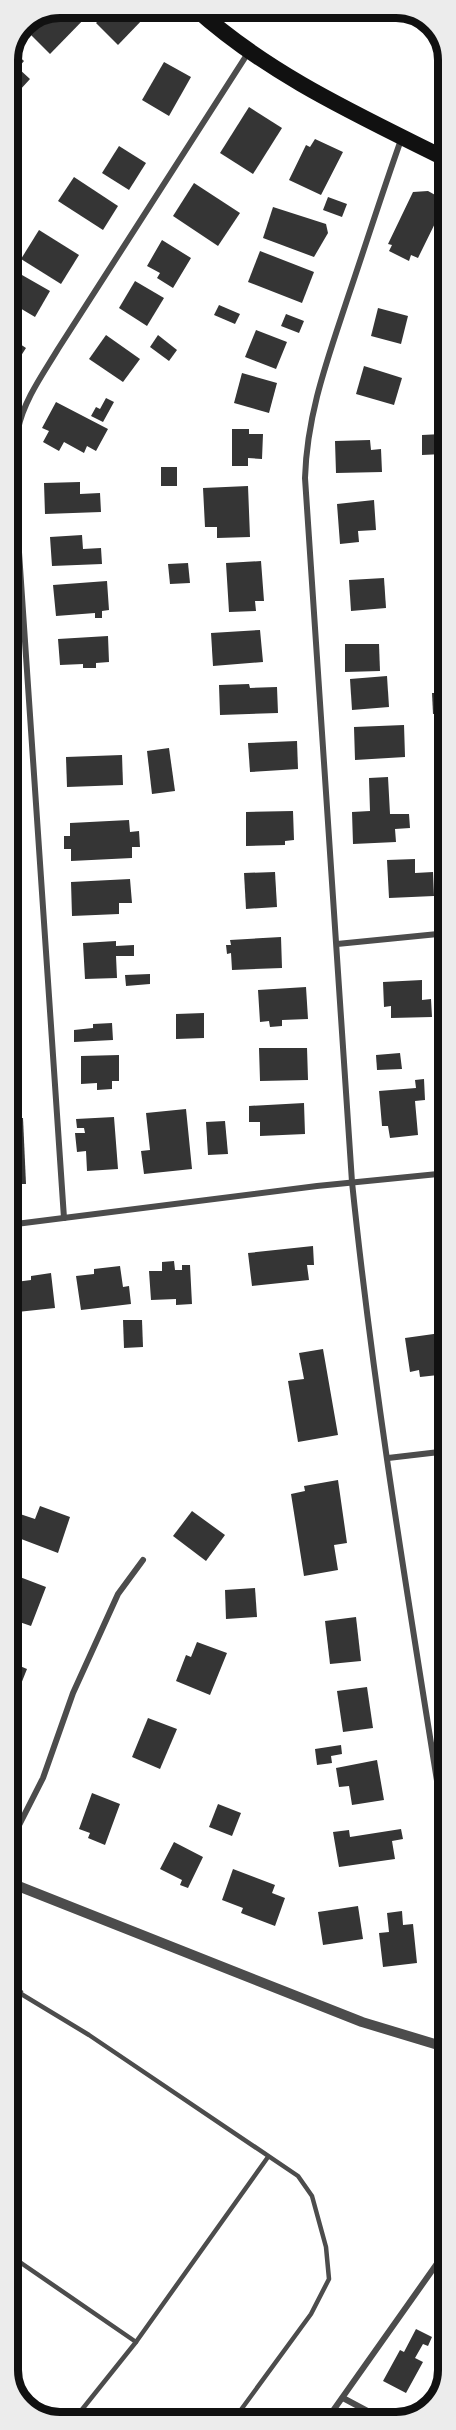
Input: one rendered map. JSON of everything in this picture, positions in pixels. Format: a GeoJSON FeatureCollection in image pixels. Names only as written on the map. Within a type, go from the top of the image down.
{"type":"FeatureCollection","features":[{"type":"Feature","properties":{"kind":"highway"},"geometry":{"type":"LineString","coordinates":[[206,18],[256,56],[326,100],[438,155]]}},
{"type":"Feature","properties":{"kind":"street"},"geometry":{"type":"LineString","coordinates":[[18,428],[36,385],[58,349],[256,56]]}},
{"type":"Feature","properties":{"kind":"street"},"geometry":{"type":"LineString","coordinates":[[402,137],[322,375],[306,446],[308,529],[352,1182],[375,1384],[438,1786]]}},
{"type":"Feature","properties":{"kind":"street"},"geometry":{"type":"LineString","coordinates":[[18,538],[64,1218]]}},
{"type":"Feature","properties":{"kind":"street"},"geometry":{"type":"LineString","coordinates":[[337,944],[438,934]]}},
{"type":"Feature","properties":{"kind":"street"},"geometry":{"type":"LineString","coordinates":[[18,1224],[352,1182],[438,1174]]}},
{"type":"Feature","properties":{"kind":"street"},"geometry":{"type":"LineString","coordinates":[[387,1458],[438,1452]]}},
{"type":"Feature","properties":{"kind":"street"},"geometry":{"type":"LineString","coordinates":[[18,1828],[44,1778],[73,1693],[118,1594],[143,1560]]}},
{"type":"Feature","properties":{"kind":"street"},"geometry":{"type":"LineString","coordinates":[[18,1886],[362,2022],[438,2045]]}},
{"type":"Feature","properties":{"kind":"street"},"geometry":{"type":"LineString","coordinates":[[332,2412],[438,2262]]}},
{"type":"Feature","properties":{"kind":"street"},"geometry":{"type":"LineString","coordinates":[[343,2398],[369,2412]]}},
{"type":"Feature","properties":{"kind":"lane"},"geometry":{"type":"LineString","coordinates":[[18,1991],[89,2035],[298,2176],[312,2196],[327,2247],[329,2279],[311,2314],[239,2412]]}},
{"type":"Feature","properties":{"kind":"lane"},"geometry":{"type":"LineString","coordinates":[[18,1997],[21,1992]]}},
{"type":"Feature","properties":{"kind":"lane"},"geometry":{"type":"LineString","coordinates":[[80,2412],[136,2342],[268,2157]]}},
{"type":"Feature","properties":{"kind":"lane"},"geometry":{"type":"LineString","coordinates":[[18,2261],[136,2342]]}},
{"type":"Feature","properties":{"kind":"building"},"geometry":{"type":"Polygon","coordinates":[[[85,18],[50,54],[28,32],[30,30],[52,19],[85,18]]]}},
{"type":"Feature","properties":{"kind":"building"},"geometry":{"type":"Polygon","coordinates":[[[101,18],[144,18],[118,45],[96,23],[101,18]]]}},
{"type":"Feature","properties":{"kind":"building"},"geometry":{"type":"Polygon","coordinates":[[[19,56],[24,61],[18,68],[19,56]]]}},
{"type":"Feature","properties":{"kind":"building"},"geometry":{"type":"Polygon","coordinates":[[[164,62],[191,77],[169,116],[142,100],[164,62]]]}},
{"type":"Feature","properties":{"kind":"building"},"geometry":{"type":"Polygon","coordinates":[[[18,68],[30,79],[18,92],[18,68]]]}},
{"type":"Feature","properties":{"kind":"building"},"geometry":{"type":"Polygon","coordinates":[[[249,107],[282,128],[253,174],[220,153],[249,107]]]}},
{"type":"Feature","properties":{"kind":"building"},"geometry":{"type":"Polygon","coordinates":[[[315,139],[343,152],[321,195],[289,180],[306,145],[310,147],[315,139]]]}},
{"type":"Feature","properties":{"kind":"building"},"geometry":{"type":"Polygon","coordinates":[[[119,146],[146,163],[129,190],[102,173],[119,146]]]}},
{"type":"Feature","properties":{"kind":"building"},"geometry":{"type":"Polygon","coordinates":[[[74,177],[118,206],[103,230],[58,201],[74,177]]]}},
{"type":"Feature","properties":{"kind":"building"},"geometry":{"type":"Polygon","coordinates":[[[194,183],[240,213],[218,246],[173,216],[194,183]]]}},
{"type":"Feature","properties":{"kind":"building"},"geometry":{"type":"Polygon","coordinates":[[[428,191],[438,197],[438,217],[418,258],[411,255],[409,261],[389,251],[392,245],[388,244],[413,192],[428,191]]]}},
{"type":"Feature","properties":{"kind":"building"},"geometry":{"type":"Polygon","coordinates":[[[328,197],[347,204],[342,217],[323,210],[328,197]]]}},
{"type":"Feature","properties":{"kind":"building"},"geometry":{"type":"Polygon","coordinates":[[[273,207],[326,224],[328,233],[314,257],[263,238],[273,207]]]}},
{"type":"Feature","properties":{"kind":"building"},"geometry":{"type":"Polygon","coordinates":[[[39,230],[79,255],[61,284],[21,259],[39,230]]]}},
{"type":"Feature","properties":{"kind":"building"},"geometry":{"type":"Polygon","coordinates":[[[162,240],[191,258],[173,288],[157,278],[160,273],[147,266],[162,240]]]}},
{"type":"Feature","properties":{"kind":"building"},"geometry":{"type":"Polygon","coordinates":[[[260,251],[314,272],[302,303],[248,282],[260,251]]]}},
{"type":"Feature","properties":{"kind":"building"},"geometry":{"type":"Polygon","coordinates":[[[18,273],[50,291],[35,317],[18,307],[18,273]]]}},
{"type":"Feature","properties":{"kind":"building"},"geometry":{"type":"Polygon","coordinates":[[[135,281],[164,298],[147,326],[119,308],[135,281]]]}},
{"type":"Feature","properties":{"kind":"building"},"geometry":{"type":"Polygon","coordinates":[[[219,305],[240,314],[235,324],[214,315],[219,305]]]}},
{"type":"Feature","properties":{"kind":"building"},"geometry":{"type":"Polygon","coordinates":[[[378,308],[408,316],[401,344],[371,336],[378,308]]]}},
{"type":"Feature","properties":{"kind":"building"},"geometry":{"type":"Polygon","coordinates":[[[286,314],[304,321],[299,333],[281,326],[286,314]]]}},
{"type":"Feature","properties":{"kind":"building"},"geometry":{"type":"Polygon","coordinates":[[[256,330],[287,342],[276,369],[245,357],[256,330]]]}},
{"type":"Feature","properties":{"kind":"building"},"geometry":{"type":"Polygon","coordinates":[[[106,335],[140,359],[123,382],[89,359],[106,335]]]}},
{"type":"Feature","properties":{"kind":"building"},"geometry":{"type":"Polygon","coordinates":[[[158,335],[177,350],[169,361],[150,347],[158,335]]]}},
{"type":"Feature","properties":{"kind":"building"},"geometry":{"type":"Polygon","coordinates":[[[18,343],[26,348],[18,360],[18,343]]]}},
{"type":"Feature","properties":{"kind":"building"},"geometry":{"type":"Polygon","coordinates":[[[364,366],[402,378],[394,405],[356,394],[364,366]]]}},
{"type":"Feature","properties":{"kind":"building"},"geometry":{"type":"Polygon","coordinates":[[[242,373],[277,383],[269,413],[234,403],[242,373]]]}},
{"type":"Feature","properties":{"kind":"building"},"geometry":{"type":"Polygon","coordinates":[[[106,398],[114,402],[103,422],[91,416],[96,407],[100,409],[106,398]]]}},
{"type":"Feature","properties":{"kind":"building"},"geometry":{"type":"Polygon","coordinates":[[[56,402],[108,429],[96,451],[87,446],[84,453],[64,442],[59,451],[43,442],[49,431],[42,428],[56,402]]]}},
{"type":"Feature","properties":{"kind":"building"},"geometry":{"type":"Polygon","coordinates":[[[232,429],[249,429],[249,434],[263,434],[262,459],[248,458],[248,466],[232,466],[232,429]]]}},
{"type":"Feature","properties":{"kind":"building"},"geometry":{"type":"Polygon","coordinates":[[[438,434],[438,454],[422,455],[422,435],[438,434]]]}},
{"type":"Feature","properties":{"kind":"building"},"geometry":{"type":"Polygon","coordinates":[[[370,440],[371,450],[381,449],[382,472],[336,473],[335,441],[370,440]]]}},
{"type":"Feature","properties":{"kind":"building"},"geometry":{"type":"Polygon","coordinates":[[[161,467],[177,467],[177,486],[161,486],[161,467]]]}},
{"type":"Feature","properties":{"kind":"building"},"geometry":{"type":"Polygon","coordinates":[[[80,482],[80,494],[100,493],[101,512],[45,514],[44,483],[80,482]]]}},
{"type":"Feature","properties":{"kind":"building"},"geometry":{"type":"Polygon","coordinates":[[[248,486],[250,537],[217,538],[217,527],[205,527],[203,488],[248,486]]]}},
{"type":"Feature","properties":{"kind":"building"},"geometry":{"type":"Polygon","coordinates":[[[374,500],[376,530],[358,531],[359,542],[340,544],[337,504],[374,500]]]}},
{"type":"Feature","properties":{"kind":"building"},"geometry":{"type":"Polygon","coordinates":[[[82,535],[83,549],[101,548],[102,564],[52,566],[50,537],[82,535]]]}},
{"type":"Feature","properties":{"kind":"building"},"geometry":{"type":"Polygon","coordinates":[[[261,561],[264,601],[255,601],[256,611],[229,612],[226,563],[261,561]]]}},
{"type":"Feature","properties":{"kind":"building"},"geometry":{"type":"Polygon","coordinates":[[[188,563],[190,583],[170,584],[168,564],[188,563]]]}},
{"type":"Feature","properties":{"kind":"building"},"geometry":{"type":"Polygon","coordinates":[[[384,578],[386,608],[351,611],[349,580],[384,578]]]}},
{"type":"Feature","properties":{"kind":"building"},"geometry":{"type":"Polygon","coordinates":[[[107,581],[109,610],[102,611],[102,618],[95,618],[95,613],[56,616],[53,585],[107,581]]]}},
{"type":"Feature","properties":{"kind":"building"},"geometry":{"type":"Polygon","coordinates":[[[260,630],[263,662],[213,666],[211,633],[260,630]]]}},
{"type":"Feature","properties":{"kind":"building"},"geometry":{"type":"Polygon","coordinates":[[[108,636],[109,662],[96,663],[96,668],[83,668],[83,664],[60,665],[58,639],[108,636]]]}},
{"type":"Feature","properties":{"kind":"building"},"geometry":{"type":"Polygon","coordinates":[[[345,644],[379,644],[380,671],[345,672],[345,644]]]}},
{"type":"Feature","properties":{"kind":"building"},"geometry":{"type":"Polygon","coordinates":[[[387,676],[389,707],[352,710],[350,679],[387,676]]]}},
{"type":"Feature","properties":{"kind":"building"},"geometry":{"type":"Polygon","coordinates":[[[249,684],[250,688],[277,687],[278,713],[220,715],[219,685],[249,684]]]}},
{"type":"Feature","properties":{"kind":"building"},"geometry":{"type":"Polygon","coordinates":[[[432,693],[438,693],[438,714],[433,714],[432,693]]]}},
{"type":"Feature","properties":{"kind":"building"},"geometry":{"type":"Polygon","coordinates":[[[404,725],[405,757],[355,760],[354,727],[404,725]]]}},
{"type":"Feature","properties":{"kind":"building"},"geometry":{"type":"Polygon","coordinates":[[[297,741],[298,769],[250,772],[248,743],[297,741]]]}},
{"type":"Feature","properties":{"kind":"building"},"geometry":{"type":"Polygon","coordinates":[[[169,748],[175,791],[152,794],[147,751],[169,748]]]}},
{"type":"Feature","properties":{"kind":"building"},"geometry":{"type":"Polygon","coordinates":[[[122,755],[123,785],[67,787],[66,757],[122,755]]]}},
{"type":"Feature","properties":{"kind":"building"},"geometry":{"type":"Polygon","coordinates":[[[388,777],[390,814],[409,814],[410,828],[395,829],[396,842],[353,844],[352,812],[370,811],[369,778],[388,777]]]}},
{"type":"Feature","properties":{"kind":"building"},"geometry":{"type":"Polygon","coordinates":[[[293,811],[294,840],[285,841],[285,845],[246,846],[246,812],[293,811]]]}},
{"type":"Feature","properties":{"kind":"building"},"geometry":{"type":"Polygon","coordinates":[[[129,820],[130,832],[139,831],[140,847],[132,847],[132,858],[71,861],[71,849],[64,849],[64,836],[70,836],[70,823],[129,820]]]}},
{"type":"Feature","properties":{"kind":"building"},"geometry":{"type":"Polygon","coordinates":[[[415,859],[415,873],[433,872],[434,896],[389,898],[387,860],[415,859]]]}},
{"type":"Feature","properties":{"kind":"building"},"geometry":{"type":"Polygon","coordinates":[[[275,872],[277,907],[246,909],[244,873],[275,872]]]}},
{"type":"Feature","properties":{"kind":"building"},"geometry":{"type":"Polygon","coordinates":[[[130,879],[132,903],[119,903],[119,914],[72,916],[71,882],[130,879]]]}},
{"type":"Feature","properties":{"kind":"building"},"geometry":{"type":"Polygon","coordinates":[[[281,937],[282,968],[232,970],[231,953],[227,954],[226,945],[231,945],[230,940],[281,937]]]}},
{"type":"Feature","properties":{"kind":"building"},"geometry":{"type":"Polygon","coordinates":[[[116,941],[116,946],[134,945],[134,956],[116,956],[117,978],[85,979],[83,943],[116,941]]]}},
{"type":"Feature","properties":{"kind":"building"},"geometry":{"type":"Polygon","coordinates":[[[150,974],[150,984],[126,986],[125,975],[150,974]]]}},
{"type":"Feature","properties":{"kind":"building"},"geometry":{"type":"Polygon","coordinates":[[[422,980],[422,1000],[431,999],[432,1017],[391,1018],[391,1006],[384,1007],[383,982],[422,980]]]}},
{"type":"Feature","properties":{"kind":"building"},"geometry":{"type":"Polygon","coordinates":[[[306,987],[308,1019],[282,1020],[282,1026],[270,1027],[269,1021],[260,1022],[258,990],[306,987]]]}},
{"type":"Feature","properties":{"kind":"building"},"geometry":{"type":"Polygon","coordinates":[[[204,1013],[204,1038],[176,1039],[176,1014],[204,1013]]]}},
{"type":"Feature","properties":{"kind":"building"},"geometry":{"type":"Polygon","coordinates":[[[112,1023],[113,1040],[74,1042],[74,1030],[93,1028],[93,1024],[112,1023]]]}},
{"type":"Feature","properties":{"kind":"building"},"geometry":{"type":"Polygon","coordinates":[[[259,1048],[307,1048],[308,1080],[260,1081],[259,1048]]]}},
{"type":"Feature","properties":{"kind":"building"},"geometry":{"type":"Polygon","coordinates":[[[400,1053],[402,1069],[377,1070],[376,1055],[400,1053]]]}},
{"type":"Feature","properties":{"kind":"building"},"geometry":{"type":"Polygon","coordinates":[[[119,1055],[119,1081],[112,1081],[112,1089],[97,1090],[97,1083],[81,1084],[81,1056],[119,1055]]]}},
{"type":"Feature","properties":{"kind":"building"},"geometry":{"type":"Polygon","coordinates":[[[424,1079],[425,1100],[415,1101],[418,1135],[390,1138],[388,1126],[382,1126],[379,1091],[416,1088],[415,1080],[424,1079]]]}},
{"type":"Feature","properties":{"kind":"building"},"geometry":{"type":"Polygon","coordinates":[[[304,1103],[305,1134],[260,1136],[260,1122],[249,1122],[249,1106],[304,1103]]]}},
{"type":"Feature","properties":{"kind":"building"},"geometry":{"type":"Polygon","coordinates":[[[186,1109],[192,1169],[144,1174],[141,1151],[150,1150],[146,1113],[186,1109]]]}},
{"type":"Feature","properties":{"kind":"building"},"geometry":{"type":"Polygon","coordinates":[[[114,1117],[118,1169],[87,1171],[86,1151],[77,1152],[75,1133],[85,1133],[84,1128],[77,1128],[76,1119],[114,1117]]]}},
{"type":"Feature","properties":{"kind":"building"},"geometry":{"type":"Polygon","coordinates":[[[18,1118],[23,1118],[26,1184],[18,1184],[18,1118]]]}},
{"type":"Feature","properties":{"kind":"building"},"geometry":{"type":"Polygon","coordinates":[[[225,1121],[228,1154],[208,1155],[206,1122],[225,1121]]]}},
{"type":"Feature","properties":{"kind":"building"},"geometry":{"type":"Polygon","coordinates":[[[313,1246],[314,1265],[307,1265],[309,1280],[252,1286],[248,1253],[313,1246]]]}},
{"type":"Feature","properties":{"kind":"building"},"geometry":{"type":"Polygon","coordinates":[[[174,1261],[175,1270],[182,1270],[182,1265],[190,1265],[192,1304],[176,1305],[176,1299],[151,1300],[149,1271],[162,1271],[162,1262],[174,1261]]]}},
{"type":"Feature","properties":{"kind":"building"},"geometry":{"type":"Polygon","coordinates":[[[120,1266],[123,1287],[129,1286],[131,1304],[81,1310],[76,1276],[94,1274],[94,1269],[120,1266]]]}},
{"type":"Feature","properties":{"kind":"building"},"geometry":{"type":"Polygon","coordinates":[[[51,1273],[55,1308],[18,1312],[18,1282],[31,1280],[31,1276],[51,1273]]]}},
{"type":"Feature","properties":{"kind":"building"},"geometry":{"type":"Polygon","coordinates":[[[123,1320],[142,1320],[143,1347],[124,1348],[123,1320]]]}},
{"type":"Feature","properties":{"kind":"building"},"geometry":{"type":"Polygon","coordinates":[[[438,1333],[438,1375],[420,1377],[419,1370],[410,1372],[405,1338],[438,1333]]]}},
{"type":"Feature","properties":{"kind":"building"},"geometry":{"type":"Polygon","coordinates":[[[323,1349],[338,1435],[298,1442],[288,1381],[304,1379],[299,1353],[323,1349]]]}},
{"type":"Feature","properties":{"kind":"building"},"geometry":{"type":"Polygon","coordinates":[[[338,1480],[347,1543],[334,1545],[338,1570],[304,1576],[291,1494],[305,1491],[304,1486],[338,1480]]]}},
{"type":"Feature","properties":{"kind":"building"},"geometry":{"type":"Polygon","coordinates":[[[40,1506],[70,1517],[58,1553],[18,1538],[18,1513],[35,1519],[40,1506]]]}},
{"type":"Feature","properties":{"kind":"building"},"geometry":{"type":"Polygon","coordinates":[[[192,1511],[225,1535],[206,1561],[173,1536],[192,1511]]]}},
{"type":"Feature","properties":{"kind":"building"},"geometry":{"type":"Polygon","coordinates":[[[18,1576],[46,1587],[31,1626],[18,1621],[18,1576]]]}},
{"type":"Feature","properties":{"kind":"building"},"geometry":{"type":"Polygon","coordinates":[[[255,1588],[257,1617],[226,1619],[225,1590],[255,1588]]]}},
{"type":"Feature","properties":{"kind":"building"},"geometry":{"type":"Polygon","coordinates":[[[356,1617],[361,1661],[330,1664],[325,1621],[356,1617]]]}},
{"type":"Feature","properties":{"kind":"building"},"geometry":{"type":"Polygon","coordinates":[[[197,1642],[227,1653],[210,1695],[176,1681],[186,1655],[191,1657],[197,1642]]]}},
{"type":"Feature","properties":{"kind":"building"},"geometry":{"type":"Polygon","coordinates":[[[18,1665],[27,1669],[18,1692],[18,1665]]]}},
{"type":"Feature","properties":{"kind":"building"},"geometry":{"type":"Polygon","coordinates":[[[367,1687],[373,1728],[343,1732],[337,1691],[367,1687]]]}},
{"type":"Feature","properties":{"kind":"building"},"geometry":{"type":"Polygon","coordinates":[[[148,1718],[177,1729],[160,1769],[132,1757],[148,1718]]]}},
{"type":"Feature","properties":{"kind":"building"},"geometry":{"type":"Polygon","coordinates":[[[341,1745],[342,1754],[331,1756],[332,1763],[317,1765],[315,1749],[341,1745]]]}},
{"type":"Feature","properties":{"kind":"building"},"geometry":{"type":"Polygon","coordinates":[[[377,1760],[384,1800],[352,1805],[349,1786],[339,1787],[336,1768],[377,1760]]]}},
{"type":"Feature","properties":{"kind":"building"},"geometry":{"type":"Polygon","coordinates":[[[92,1793],[120,1804],[105,1845],[88,1838],[90,1833],[79,1829],[92,1793]]]}},
{"type":"Feature","properties":{"kind":"building"},"geometry":{"type":"Polygon","coordinates":[[[218,1804],[241,1813],[232,1836],[209,1827],[218,1804]]]}},
{"type":"Feature","properties":{"kind":"building"},"geometry":{"type":"Polygon","coordinates":[[[401,1829],[403,1839],[392,1841],[395,1859],[339,1867],[333,1832],[349,1830],[350,1837],[401,1829]]]}},
{"type":"Feature","properties":{"kind":"building"},"geometry":{"type":"Polygon","coordinates":[[[174,1842],[203,1857],[188,1888],[180,1885],[182,1880],[160,1869],[174,1842]]]}},
{"type":"Feature","properties":{"kind":"building"},"geometry":{"type":"Polygon","coordinates":[[[233,1869],[275,1885],[272,1893],[285,1898],[275,1926],[241,1913],[243,1908],[222,1900],[233,1869]]]}},
{"type":"Feature","properties":{"kind":"building"},"geometry":{"type":"Polygon","coordinates":[[[358,1906],[363,1939],[323,1945],[318,1912],[358,1906]]]}},
{"type":"Feature","properties":{"kind":"building"},"geometry":{"type":"Polygon","coordinates":[[[402,1911],[403,1925],[413,1924],[417,1963],[383,1967],[379,1933],[389,1932],[387,1913],[402,1911]]]}},
{"type":"Feature","properties":{"kind":"building"},"geometry":{"type":"Polygon","coordinates":[[[416,2329],[432,2337],[428,2346],[423,2344],[415,2358],[423,2362],[406,2393],[383,2381],[400,2350],[404,2352],[416,2329]]]}}]}
